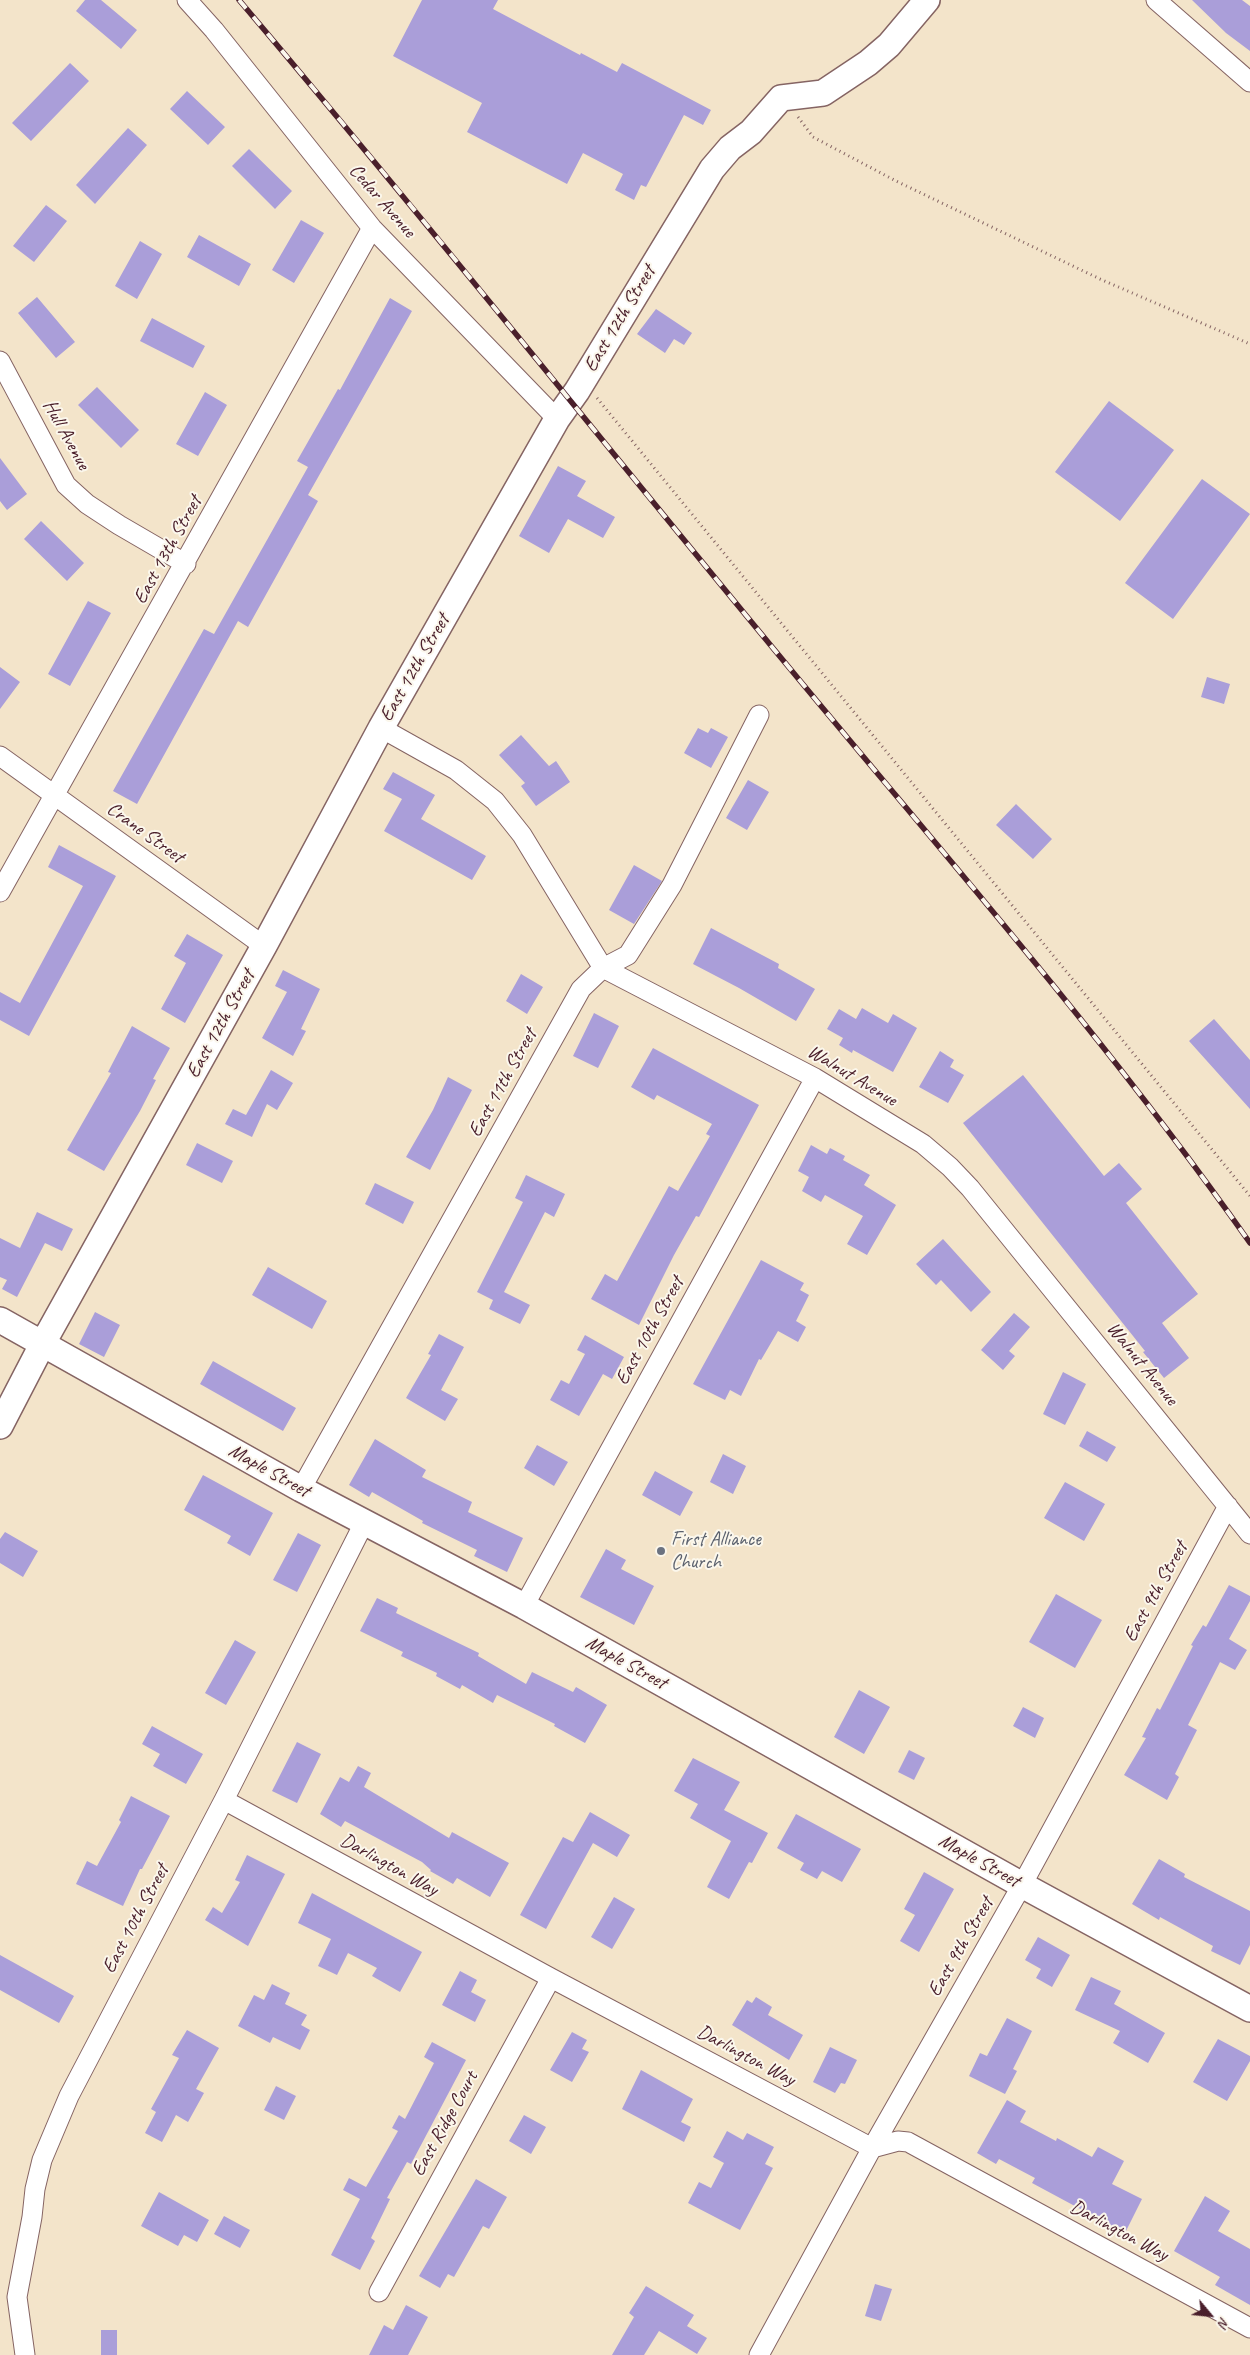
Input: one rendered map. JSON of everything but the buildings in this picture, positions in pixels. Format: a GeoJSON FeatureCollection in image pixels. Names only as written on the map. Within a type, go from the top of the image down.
{"type":"FeatureCollection","features":[{"type":"Feature","properties":{"kind":"main road"},"geometry":{"type":"LineString","coordinates":[[781,98],[823,93],[868,63],[889,44],[927,0]]}},
{"type":"Feature","properties":{"kind":"main road","name":"East 12th Street"},"geometry":{"type":"LineString","coordinates":[[0,1426],[43,1343],[264,946],[381,728],[557,419],[578,391],[582,381],[712,168],[730,148],[751,132],[781,98]]}},
{"type":"Feature","properties":{"kind":"main road","name":"Maple Street"},"geometry":{"type":"LineString","coordinates":[[0,1320],[301,1489],[524,1606],[1022,1885],[1250,2010]]}},
{"type":"Feature","properties":{"kind":"street","name":"Cedar Avenue"},"geometry":{"type":"LineString","coordinates":[[187,0],[214,30],[372,228],[557,419]]}},
{"type":"Feature","properties":{"kind":"street"},"geometry":{"type":"LineString","coordinates":[[1156,0],[1250,82]]}},
{"type":"Feature","properties":{"kind":"street","name":"East 13th Street"},"geometry":{"type":"LineString","coordinates":[[0,892],[53,795],[186,564],[372,228]]}},
{"type":"Feature","properties":{"kind":"street","name":"Hull Avenue"},"geometry":{"type":"LineString","coordinates":[[0,361],[66,485],[87,504],[119,526],[186,564]]}},
{"type":"Feature","properties":{"kind":"street","name":"East 11th Street"},"geometry":{"type":"LineString","coordinates":[[301,1489],[581,989],[603,968],[628,956],[672,885],[759,715]]}},
{"type":"Feature","properties":{"kind":"street"},"geometry":{"type":"LineString","coordinates":[[381,728],[448,766],[495,801],[522,835],[603,968]]}},
{"type":"Feature","properties":{"kind":"street","name":"Crane Street"},"geometry":{"type":"LineString","coordinates":[[0,756],[264,946]]}},
{"type":"Feature","properties":{"kind":"street","name":"Walnut Avenue"},"geometry":{"type":"LineString","coordinates":[[603,968],[815,1078],[923,1144],[963,1181],[1250,1534]]}},
{"type":"Feature","properties":{"kind":"street","name":"East 10th Street"},"geometry":{"type":"LineString","coordinates":[[524,1606],[815,1078]]}},
{"type":"Feature","properties":{"kind":"street","name":"East 9th Street"},"geometry":{"type":"LineString","coordinates":[[759,2355],[872,2148],[1022,1885],[1228,1506]]}},
{"type":"Feature","properties":{"kind":"street","name":"East 10th Street"},"geometry":{"type":"LineString","coordinates":[[25,2355],[9,2298],[32,2217],[35,2189],[42,2160],[69,2096],[224,1800],[364,1523]]}},
{"type":"Feature","properties":{"kind":"street","name":"Darlington Way"},"geometry":{"type":"LineString","coordinates":[[224,1800],[551,1978],[872,2148],[898,2141],[908,2142],[1250,2328]]}},
{"type":"Feature","properties":{"kind":"street","name":"East Ridge Court"},"geometry":{"type":"LineString","coordinates":[[379,2292],[551,1978]]}},
{"type":"Feature","properties":{"kind":"path"},"geometry":{"type":"LineString","coordinates":[[781,98],[813,137],[896,181],[1100,279],[1250,344]]}},
{"type":"Feature","properties":{"kind":"path"},"geometry":{"type":"LineString","coordinates":[[582,381],[1250,1196]]}},
{"type":"Feature","properties":{"kind":"railway"},"geometry":{"type":"LineString","coordinates":[[239,0],[377,165],[787,665],[1024,949],[1140,1094],[1250,1243]]}},
{"type":"Feature","properties":{"kind":"place","name":"First Alliance Church"},"geometry":{"type":"Point","coordinates":[661,1551]}}]}
